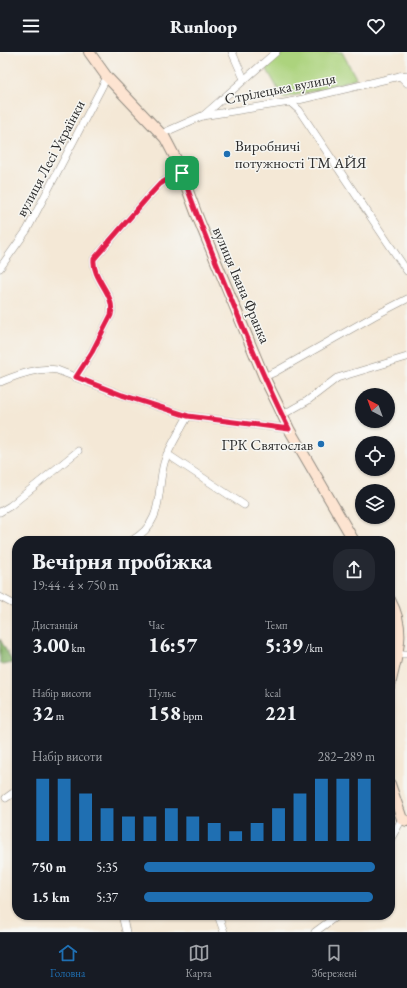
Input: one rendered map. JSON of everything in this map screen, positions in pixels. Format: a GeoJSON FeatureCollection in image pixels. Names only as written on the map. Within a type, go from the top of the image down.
{"type":"FeatureCollection","features":[{"type":"Feature","properties":{"kind":"street","name":"вулиця Івана Франка"},"geometry":{"type":"LineString","coordinates":[[89,52],[107,77],[161,134],[170,146],[182,173],[198,218],[264,377],[289,429],[351,536]]}},
{"type":"Feature","properties":{"kind":"street"},"geometry":{"type":"LineString","coordinates":[[232,52],[244,79]]}},
{"type":"Feature","properties":{"kind":"street"},"geometry":{"type":"LineString","coordinates":[[202,116],[276,52]]}},
{"type":"Feature","properties":{"kind":"street"},"geometry":{"type":"LineString","coordinates":[[403,75],[407,83]]}},
{"type":"Feature","properties":{"kind":"street","name":"Стрілецька вулиця"},"geometry":{"type":"LineString","coordinates":[[161,134],[202,116],[290,102],[403,75]]}},
{"type":"Feature","properties":{"kind":"street","name":"вулиця Лесі Українки"},"geometry":{"type":"LineString","coordinates":[[0,268],[27,230],[107,77]]}},
{"type":"Feature","properties":{"kind":"street"},"geometry":{"type":"LineString","coordinates":[[290,102],[299,110],[407,271]]}},
{"type":"Feature","properties":{"kind":"street"},"geometry":{"type":"LineString","coordinates":[[76,377],[92,352],[113,309],[112,302],[95,270],[94,259],[160,184],[182,173]]}},
{"type":"Feature","properties":{"kind":"street"},"geometry":{"type":"LineString","coordinates":[[264,377],[276,372],[374,316],[407,299]]}},
{"type":"Feature","properties":{"kind":"street"},"geometry":{"type":"LineString","coordinates":[[282,415],[307,401],[337,378],[407,357]]}},
{"type":"Feature","properties":{"kind":"street"},"geometry":{"type":"LineString","coordinates":[[0,382],[21,374],[37,370],[51,369],[122,395],[188,416],[289,429]]}},
{"type":"Feature","properties":{"kind":"street"},"geometry":{"type":"LineString","coordinates":[[138,536],[147,529],[152,522],[159,505],[164,462],[188,416]]}},
{"type":"Feature","properties":{"kind":"street"},"geometry":{"type":"LineString","coordinates":[[0,512],[10,506],[78,451]]}},
{"type":"Feature","properties":{"kind":"street"},"geometry":{"type":"LineString","coordinates":[[167,454],[244,505]]}},
{"type":"Feature","properties":{"kind":"street"},"geometry":{"type":"LineString","coordinates":[[0,597],[12,603]]}},
{"type":"Feature","properties":{"kind":"street"},"geometry":{"type":"LineString","coordinates":[[395,609],[401,631],[402,654],[395,672]]}},
{"type":"Feature","properties":{"kind":"street"},"geometry":{"type":"LineString","coordinates":[[6,798],[12,794]]}},
{"type":"Feature","properties":{"kind":"street"},"geometry":{"type":"LineString","coordinates":[[395,796],[405,820],[395,833]]}},
{"type":"Feature","properties":{"kind":"street"},"geometry":{"type":"LineString","coordinates":[[123,920],[126,932]]}},
{"type":"Feature","properties":{"kind":"street"},"geometry":{"type":"LineString","coordinates":[[220,920],[224,932]]}},
{"type":"Feature","properties":{"kind":"street"},"geometry":{"type":"LineString","coordinates":[[315,932],[331,920]]}},
{"type":"Feature","properties":{"kind":"green space"},"geometry":{"type":"Polygon","coordinates":[[[285,52],[342,52],[356,78],[319,90],[283,98],[265,66],[285,52]]]}},
{"type":"Feature","properties":{"kind":"green space"},"geometry":{"type":"Polygon","coordinates":[[[0,639],[12,663],[2,665],[0,663],[0,639]]]}},
{"type":"Feature","properties":{"kind":"place","name":"Виробничі потужності ТМ АЙЯ"},"geometry":{"type":"Point","coordinates":[227,154]}},
{"type":"Feature","properties":{"kind":"place","name":"ГРК Святослав"},"geometry":{"type":"Point","coordinates":[321,444]}},
{"type":"Feature","properties":{"kind":"route"},"geometry":{"type":"LineString","coordinates":[[182,173],[224,283],[264,377],[289,429],[188,416],[122,395],[76,377],[92,352],[113,309],[112,302],[95,270],[94,259],[96,255],[160,184],[182,173]]}}]}
